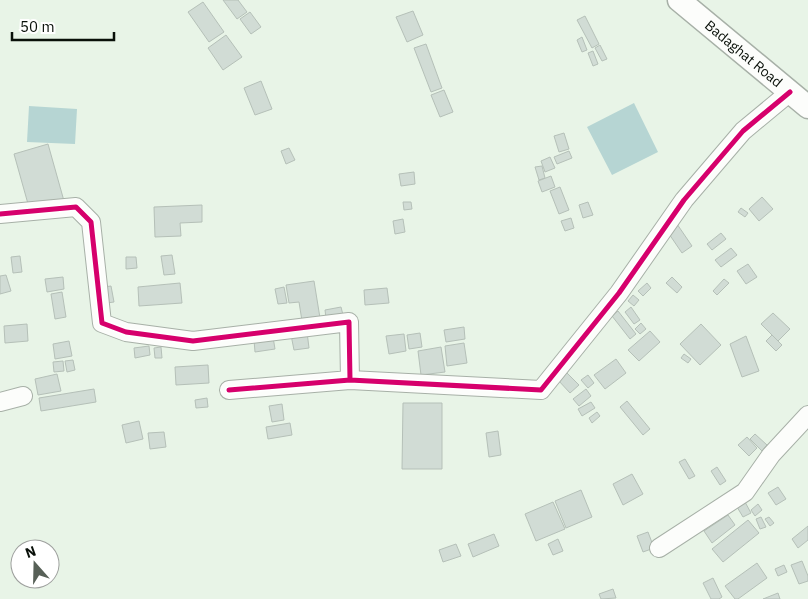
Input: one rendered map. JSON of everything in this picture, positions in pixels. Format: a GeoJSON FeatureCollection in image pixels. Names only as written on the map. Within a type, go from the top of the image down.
{"type":"FeatureCollection","features":[{"type":"Feature","properties":{"kind":"main road","name":"Badaghat Road"},"geometry":{"type":"LineString","coordinates":[[679,0],[808,108]]}},
{"type":"Feature","properties":{"kind":"street"},"geometry":{"type":"LineString","coordinates":[[229,390],[350,380],[541,390],[619,293],[684,200],[743,131],[790,92]]}},
{"type":"Feature","properties":{"kind":"street"},"geometry":{"type":"LineString","coordinates":[[0,214],[76,207],[91,222],[102,323],[126,332],[193,341],[349,322],[350,380]]}},
{"type":"Feature","properties":{"kind":"street"},"geometry":{"type":"LineString","coordinates":[[0,402],[23,396]]}},
{"type":"Feature","properties":{"kind":"street"},"geometry":{"type":"LineString","coordinates":[[659,548],[745,492],[771,455],[808,415]]}},
{"type":"Feature","properties":{"kind":"water"},"geometry":{"type":"Polygon","coordinates":[[[634,103],[658,152],[612,175],[587,127],[634,103]]]}},
{"type":"Feature","properties":{"kind":"water"},"geometry":{"type":"Polygon","coordinates":[[[29,106],[77,109],[75,144],[27,142],[29,106]]]}},
{"type":"Feature","properties":{"kind":"building"},"geometry":{"type":"Polygon","coordinates":[[[223,0],[238,0],[247,12],[237,19],[223,0]]]}},
{"type":"Feature","properties":{"kind":"building"},"geometry":{"type":"Polygon","coordinates":[[[203,2],[224,32],[209,42],[188,12],[203,2]]]}},
{"type":"Feature","properties":{"kind":"building"},"geometry":{"type":"Polygon","coordinates":[[[413,11],[423,35],[407,42],[396,17],[413,11]]]}},
{"type":"Feature","properties":{"kind":"building"},"geometry":{"type":"Polygon","coordinates":[[[250,12],[261,27],[251,34],[240,19],[250,12]]]}},
{"type":"Feature","properties":{"kind":"building"},"geometry":{"type":"Polygon","coordinates":[[[585,16],[599,44],[592,48],[577,20],[585,16]]]}},
{"type":"Feature","properties":{"kind":"building"},"geometry":{"type":"Polygon","coordinates":[[[226,35],[242,57],[223,70],[208,48],[226,35]]]}},
{"type":"Feature","properties":{"kind":"building"},"geometry":{"type":"Polygon","coordinates":[[[582,37],[587,50],[582,52],[577,40],[582,37]]]}},
{"type":"Feature","properties":{"kind":"building"},"geometry":{"type":"Polygon","coordinates":[[[426,44],[442,88],[431,92],[414,48],[426,44]]]}},
{"type":"Feature","properties":{"kind":"building"},"geometry":{"type":"Polygon","coordinates":[[[600,45],[607,59],[602,61],[595,48],[600,45]]]}},
{"type":"Feature","properties":{"kind":"building"},"geometry":{"type":"Polygon","coordinates":[[[593,51],[598,64],[593,66],[588,53],[593,51]]]}},
{"type":"Feature","properties":{"kind":"building"},"geometry":{"type":"Polygon","coordinates":[[[261,81],[272,109],[255,115],[244,88],[261,81]]]}},
{"type":"Feature","properties":{"kind":"building"},"geometry":{"type":"Polygon","coordinates":[[[444,90],[453,112],[440,117],[431,95],[444,90]]]}},
{"type":"Feature","properties":{"kind":"building"},"geometry":{"type":"Polygon","coordinates":[[[564,133],[569,149],[559,152],[554,136],[564,133]]]}},
{"type":"Feature","properties":{"kind":"building"},"geometry":{"type":"Polygon","coordinates":[[[48,144],[64,201],[30,211],[14,154],[48,144]]]}},
{"type":"Feature","properties":{"kind":"building"},"geometry":{"type":"Polygon","coordinates":[[[289,148],[295,160],[286,164],[281,151],[289,148]]]}},
{"type":"Feature","properties":{"kind":"building"},"geometry":{"type":"Polygon","coordinates":[[[569,151],[572,158],[557,164],[554,157],[569,151]]]}},
{"type":"Feature","properties":{"kind":"building"},"geometry":{"type":"Polygon","coordinates":[[[550,157],[555,168],[545,172],[541,161],[550,157]]]}},
{"type":"Feature","properties":{"kind":"building"},"geometry":{"type":"Polygon","coordinates":[[[542,166],[545,178],[539,180],[535,167],[542,166]]]}},
{"type":"Feature","properties":{"kind":"building"},"geometry":{"type":"Polygon","coordinates":[[[414,172],[415,184],[401,186],[399,174],[414,172]]]}},
{"type":"Feature","properties":{"kind":"building"},"geometry":{"type":"Polygon","coordinates":[[[551,176],[555,187],[542,192],[538,181],[551,176]]]}},
{"type":"Feature","properties":{"kind":"building"},"geometry":{"type":"Polygon","coordinates":[[[560,187],[569,210],[559,214],[550,191],[560,187]]]}},
{"type":"Feature","properties":{"kind":"building"},"geometry":{"type":"Polygon","coordinates":[[[762,197],[773,209],[759,221],[749,209],[762,197]]]}},
{"type":"Feature","properties":{"kind":"building"},"geometry":{"type":"Polygon","coordinates":[[[403,202],[411,202],[412,209],[404,210],[403,202]]]}},
{"type":"Feature","properties":{"kind":"building"},"geometry":{"type":"Polygon","coordinates":[[[588,202],[593,215],[583,218],[579,205],[588,202]]]}},
{"type":"Feature","properties":{"kind":"building"},"geometry":{"type":"Polygon","coordinates":[[[202,205],[202,222],[180,223],[181,236],[155,237],[154,207],[202,205]]]}},
{"type":"Feature","properties":{"kind":"building"},"geometry":{"type":"Polygon","coordinates":[[[741,208],[748,213],[745,217],[738,212],[741,208]]]}},
{"type":"Feature","properties":{"kind":"building"},"geometry":{"type":"Polygon","coordinates":[[[571,218],[574,228],[565,231],[561,221],[571,218]]]}},
{"type":"Feature","properties":{"kind":"building"},"geometry":{"type":"Polygon","coordinates":[[[403,219],[405,232],[395,234],[393,221],[403,219]]]}},
{"type":"Feature","properties":{"kind":"building"},"geometry":{"type":"Polygon","coordinates":[[[677,224],[692,246],[682,253],[667,231],[677,224]]]}},
{"type":"Feature","properties":{"kind":"building"},"geometry":{"type":"Polygon","coordinates":[[[721,233],[726,239],[712,250],[707,244],[721,233]]]}},
{"type":"Feature","properties":{"kind":"building"},"geometry":{"type":"Polygon","coordinates":[[[731,248],[737,255],[721,267],[715,260],[731,248]]]}},
{"type":"Feature","properties":{"kind":"building"},"geometry":{"type":"Polygon","coordinates":[[[172,255],[175,274],[164,275],[161,256],[172,255]]]}},
{"type":"Feature","properties":{"kind":"building"},"geometry":{"type":"Polygon","coordinates":[[[20,256],[22,272],[13,273],[11,257],[20,256]]]}},
{"type":"Feature","properties":{"kind":"building"},"geometry":{"type":"Polygon","coordinates":[[[126,257],[136,257],[137,268],[126,269],[126,257]]]}},
{"type":"Feature","properties":{"kind":"building"},"geometry":{"type":"Polygon","coordinates":[[[748,264],[757,277],[746,284],[737,271],[748,264]]]}},
{"type":"Feature","properties":{"kind":"building"},"geometry":{"type":"Polygon","coordinates":[[[6,275],[11,291],[0,294],[0,276],[6,275]]]}},
{"type":"Feature","properties":{"kind":"building"},"geometry":{"type":"Polygon","coordinates":[[[63,277],[64,289],[47,292],[45,279],[63,277]]]}},
{"type":"Feature","properties":{"kind":"building"},"geometry":{"type":"Polygon","coordinates":[[[672,277],[682,287],[677,293],[666,283],[672,277]]]}},
{"type":"Feature","properties":{"kind":"building"},"geometry":{"type":"Polygon","coordinates":[[[724,279],[729,283],[717,295],[713,291],[724,279]]]}},
{"type":"Feature","properties":{"kind":"building"},"geometry":{"type":"Polygon","coordinates":[[[314,281],[320,318],[302,321],[299,302],[289,303],[286,285],[314,281]]]}},
{"type":"Feature","properties":{"kind":"building"},"geometry":{"type":"Polygon","coordinates":[[[180,283],[182,303],[139,306],[138,287],[180,283]]]}},
{"type":"Feature","properties":{"kind":"building"},"geometry":{"type":"Polygon","coordinates":[[[647,283],[651,288],[643,296],[638,291],[647,283]]]}},
{"type":"Feature","properties":{"kind":"building"},"geometry":{"type":"Polygon","coordinates":[[[111,286],[114,302],[107,303],[104,287],[111,286]]]}},
{"type":"Feature","properties":{"kind":"building"},"geometry":{"type":"Polygon","coordinates":[[[284,287],[287,303],[278,304],[275,289],[284,287]]]}},
{"type":"Feature","properties":{"kind":"building"},"geometry":{"type":"Polygon","coordinates":[[[387,288],[389,303],[365,305],[364,290],[387,288]]]}},
{"type":"Feature","properties":{"kind":"building"},"geometry":{"type":"Polygon","coordinates":[[[62,292],[66,317],[55,319],[51,294],[62,292]]]}},
{"type":"Feature","properties":{"kind":"building"},"geometry":{"type":"Polygon","coordinates":[[[633,295],[639,300],[634,306],[628,301],[633,295]]]}},
{"type":"Feature","properties":{"kind":"building"},"geometry":{"type":"Polygon","coordinates":[[[341,307],[343,315],[326,318],[325,310],[341,307]]]}},
{"type":"Feature","properties":{"kind":"building"},"geometry":{"type":"Polygon","coordinates":[[[631,307],[640,320],[634,324],[625,312],[631,307]]]}},
{"type":"Feature","properties":{"kind":"building"},"geometry":{"type":"Polygon","coordinates":[[[618,311],[636,334],[630,339],[612,316],[618,311]]]}},
{"type":"Feature","properties":{"kind":"building"},"geometry":{"type":"Polygon","coordinates":[[[773,313],[790,329],[778,341],[761,324],[773,313]]]}},
{"type":"Feature","properties":{"kind":"building"},"geometry":{"type":"Polygon","coordinates":[[[641,323],[646,329],[640,334],[635,329],[641,323]]]}},
{"type":"Feature","properties":{"kind":"building"},"geometry":{"type":"Polygon","coordinates":[[[27,324],[28,341],[5,343],[4,326],[27,324]]]}},
{"type":"Feature","properties":{"kind":"building"},"geometry":{"type":"Polygon","coordinates":[[[701,324],[721,345],[700,365],[680,344],[701,324]]]}},
{"type":"Feature","properties":{"kind":"building"},"geometry":{"type":"Polygon","coordinates":[[[464,327],[465,339],[446,342],[444,330],[464,327]]]}},
{"type":"Feature","properties":{"kind":"building"},"geometry":{"type":"Polygon","coordinates":[[[650,331],[660,342],[639,361],[628,350],[650,331]]]}},
{"type":"Feature","properties":{"kind":"building"},"geometry":{"type":"Polygon","coordinates":[[[307,332],[309,348],[294,350],[291,335],[307,332]]]}},
{"type":"Feature","properties":{"kind":"building"},"geometry":{"type":"Polygon","coordinates":[[[420,333],[422,347],[409,349],[407,335],[420,333]]]}},
{"type":"Feature","properties":{"kind":"building"},"geometry":{"type":"Polygon","coordinates":[[[404,334],[406,351],[389,354],[386,336],[404,334]]]}},
{"type":"Feature","properties":{"kind":"building"},"geometry":{"type":"Polygon","coordinates":[[[772,335],[782,345],[776,351],[766,341],[772,335]]]}},
{"type":"Feature","properties":{"kind":"building"},"geometry":{"type":"Polygon","coordinates":[[[746,336],[759,371],[742,377],[730,344],[746,336]]]}},
{"type":"Feature","properties":{"kind":"building"},"geometry":{"type":"Polygon","coordinates":[[[273,337],[275,349],[255,352],[254,340],[273,337]]]}},
{"type":"Feature","properties":{"kind":"building"},"geometry":{"type":"Polygon","coordinates":[[[69,341],[72,356],[55,359],[53,344],[69,341]]]}},
{"type":"Feature","properties":{"kind":"building"},"geometry":{"type":"Polygon","coordinates":[[[464,343],[467,363],[447,366],[445,346],[464,343]]]}},
{"type":"Feature","properties":{"kind":"building"},"geometry":{"type":"Polygon","coordinates":[[[149,346],[150,355],[135,358],[134,348],[149,346]]]}},
{"type":"Feature","properties":{"kind":"building"},"geometry":{"type":"Polygon","coordinates":[[[161,347],[162,358],[155,358],[154,348],[161,347]]]}},
{"type":"Feature","properties":{"kind":"building"},"geometry":{"type":"Polygon","coordinates":[[[441,347],[445,372],[421,375],[418,351],[441,347]]]}},
{"type":"Feature","properties":{"kind":"building"},"geometry":{"type":"Polygon","coordinates":[[[684,354],[691,359],[688,363],[681,358],[684,354]]]}},
{"type":"Feature","properties":{"kind":"building"},"geometry":{"type":"Polygon","coordinates":[[[616,359],[626,373],[605,389],[594,375],[616,359]]]}},
{"type":"Feature","properties":{"kind":"building"},"geometry":{"type":"Polygon","coordinates":[[[73,360],[75,370],[67,372],[65,361],[73,360]]]}},
{"type":"Feature","properties":{"kind":"building"},"geometry":{"type":"Polygon","coordinates":[[[63,361],[64,371],[54,372],[53,362],[63,361]]]}},
{"type":"Feature","properties":{"kind":"building"},"geometry":{"type":"Polygon","coordinates":[[[208,365],[209,383],[176,385],[175,367],[208,365]]]}},
{"type":"Feature","properties":{"kind":"building"},"geometry":{"type":"Polygon","coordinates":[[[566,372],[579,385],[570,393],[558,380],[566,372]]]}},
{"type":"Feature","properties":{"kind":"building"},"geometry":{"type":"Polygon","coordinates":[[[57,374],[61,391],[38,395],[35,379],[57,374]]]}},
{"type":"Feature","properties":{"kind":"building"},"geometry":{"type":"Polygon","coordinates":[[[588,375],[594,383],[588,388],[581,380],[588,375]]]}},
{"type":"Feature","properties":{"kind":"building"},"geometry":{"type":"Polygon","coordinates":[[[94,389],[96,402],[41,411],[39,398],[94,389]]]}},
{"type":"Feature","properties":{"kind":"building"},"geometry":{"type":"Polygon","coordinates":[[[586,389],[591,396],[579,406],[573,399],[586,389]]]}},
{"type":"Feature","properties":{"kind":"building"},"geometry":{"type":"Polygon","coordinates":[[[207,398],[208,407],[196,408],[195,400],[207,398]]]}},
{"type":"Feature","properties":{"kind":"building"},"geometry":{"type":"Polygon","coordinates":[[[627,401],[650,429],[643,435],[620,407],[627,401]]]}},
{"type":"Feature","properties":{"kind":"building"},"geometry":{"type":"Polygon","coordinates":[[[591,402],[595,408],[582,416],[578,409],[591,402]]]}},
{"type":"Feature","properties":{"kind":"building"},"geometry":{"type":"Polygon","coordinates":[[[403,403],[442,403],[442,469],[402,469],[403,403]]]}},
{"type":"Feature","properties":{"kind":"building"},"geometry":{"type":"Polygon","coordinates":[[[282,404],[284,420],[272,422],[269,406],[282,404]]]}},
{"type":"Feature","properties":{"kind":"building"},"geometry":{"type":"Polygon","coordinates":[[[597,412],[600,416],[592,423],[589,418],[597,412]]]}},
{"type":"Feature","properties":{"kind":"building"},"geometry":{"type":"Polygon","coordinates":[[[139,421],[143,439],[126,443],[122,425],[139,421]]]}},
{"type":"Feature","properties":{"kind":"building"},"geometry":{"type":"Polygon","coordinates":[[[290,423],[292,435],[268,439],[266,427],[290,423]]]}},
{"type":"Feature","properties":{"kind":"building"},"geometry":{"type":"Polygon","coordinates":[[[498,431],[501,455],[489,457],[486,433],[498,431]]]}},
{"type":"Feature","properties":{"kind":"building"},"geometry":{"type":"Polygon","coordinates":[[[164,432],[166,447],[150,449],[148,433],[164,432]]]}},
{"type":"Feature","properties":{"kind":"building"},"geometry":{"type":"Polygon","coordinates":[[[755,434],[767,445],[762,451],[750,439],[755,434]]]}},
{"type":"Feature","properties":{"kind":"building"},"geometry":{"type":"Polygon","coordinates":[[[747,437],[757,448],[749,456],[738,445],[747,437]]]}},
{"type":"Feature","properties":{"kind":"building"},"geometry":{"type":"Polygon","coordinates":[[[685,459],[695,476],[689,479],[679,462],[685,459]]]}},
{"type":"Feature","properties":{"kind":"building"},"geometry":{"type":"Polygon","coordinates":[[[717,467],[726,481],[720,485],[711,471],[717,467]]]}},
{"type":"Feature","properties":{"kind":"building"},"geometry":{"type":"Polygon","coordinates":[[[632,474],[643,494],[623,505],[613,484],[632,474]]]}},
{"type":"Feature","properties":{"kind":"building"},"geometry":{"type":"Polygon","coordinates":[[[778,487],[786,499],[776,505],[768,493],[778,487]]]}},
{"type":"Feature","properties":{"kind":"building"},"geometry":{"type":"Polygon","coordinates":[[[581,490],[592,517],[566,528],[555,501],[581,490]]]}},
{"type":"Feature","properties":{"kind":"building"},"geometry":{"type":"Polygon","coordinates":[[[553,502],[565,529],[536,541],[525,514],[553,502]]]}},
{"type":"Feature","properties":{"kind":"building"},"geometry":{"type":"Polygon","coordinates":[[[745,502],[751,513],[743,517],[737,507],[745,502]]]}},
{"type":"Feature","properties":{"kind":"building"},"geometry":{"type":"Polygon","coordinates":[[[758,504],[762,510],[755,516],[751,510],[758,504]]]}},
{"type":"Feature","properties":{"kind":"building"},"geometry":{"type":"Polygon","coordinates":[[[728,515],[735,525],[712,543],[704,531],[728,515]]]}},
{"type":"Feature","properties":{"kind":"building"},"geometry":{"type":"Polygon","coordinates":[[[761,517],[766,527],[760,529],[756,519],[761,517]]]}},
{"type":"Feature","properties":{"kind":"building"},"geometry":{"type":"Polygon","coordinates":[[[769,517],[774,523],[770,526],[765,519],[769,517]]]}},
{"type":"Feature","properties":{"kind":"building"},"geometry":{"type":"Polygon","coordinates":[[[748,520],[759,533],[723,562],[712,549],[748,520]]]}},
{"type":"Feature","properties":{"kind":"building"},"geometry":{"type":"Polygon","coordinates":[[[808,526],[808,540],[798,548],[792,539],[808,526]]]}},
{"type":"Feature","properties":{"kind":"building"},"geometry":{"type":"Polygon","coordinates":[[[648,532],[654,548],[643,552],[637,536],[648,532]]]}},
{"type":"Feature","properties":{"kind":"building"},"geometry":{"type":"Polygon","coordinates":[[[494,534],[499,546],[473,557],[468,544],[494,534]]]}},
{"type":"Feature","properties":{"kind":"building"},"geometry":{"type":"Polygon","coordinates":[[[558,539],[563,551],[553,555],[548,544],[558,539]]]}},
{"type":"Feature","properties":{"kind":"building"},"geometry":{"type":"Polygon","coordinates":[[[456,544],[461,556],[443,562],[439,550],[456,544]]]}},
{"type":"Feature","properties":{"kind":"building"},"geometry":{"type":"Polygon","coordinates":[[[802,561],[808,581],[799,584],[791,565],[802,561]]]}},
{"type":"Feature","properties":{"kind":"building"},"geometry":{"type":"Polygon","coordinates":[[[757,563],[767,578],[738,599],[735,599],[725,586],[757,563]]]}},
{"type":"Feature","properties":{"kind":"building"},"geometry":{"type":"Polygon","coordinates":[[[784,565],[787,572],[778,576],[775,569],[784,565]]]}},
{"type":"Feature","properties":{"kind":"building"},"geometry":{"type":"Polygon","coordinates":[[[713,578],[722,597],[719,599],[711,599],[703,583],[713,578]]]}},
{"type":"Feature","properties":{"kind":"building"},"geometry":{"type":"Polygon","coordinates":[[[613,589],[616,598],[601,599],[599,594],[613,589]]]}},
{"type":"Feature","properties":{"kind":"building"},"geometry":{"type":"Polygon","coordinates":[[[778,593],[780,599],[763,599],[778,593]]]}},
{"type":"Feature","properties":{"kind":"cycle path"},"geometry":{"type":"LineString","coordinates":[[229,390],[350,380],[541,390],[619,293],[684,200],[743,131],[790,92]]}},
{"type":"Feature","properties":{"kind":"cycle path"},"geometry":{"type":"LineString","coordinates":[[0,214],[76,207],[91,222],[102,323],[126,332],[193,341],[349,322],[350,380]]}}]}
